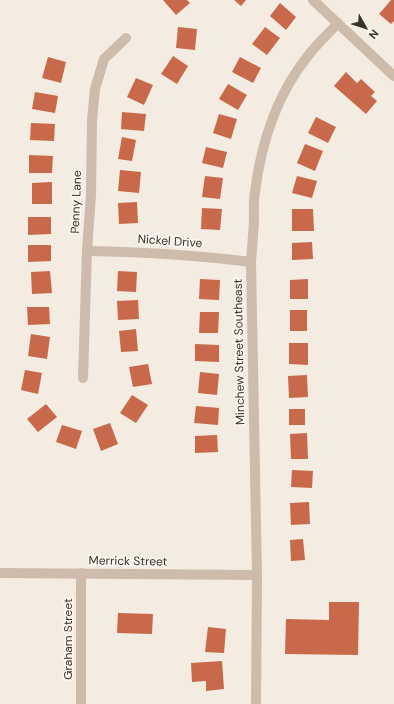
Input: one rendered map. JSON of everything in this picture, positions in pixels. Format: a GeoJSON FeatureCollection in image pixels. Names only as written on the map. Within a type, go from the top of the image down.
{"type":"FeatureCollection","features":[{"type":"Feature","properties":{"kind":"street"},"geometry":{"type":"LineString","coordinates":[[313,0],[394,76]]}},
{"type":"Feature","properties":{"kind":"street","name":"Minchew Street Southeast"},"geometry":{"type":"LineString","coordinates":[[256,704],[256,575],[251,262],[254,223],[254,194],[267,135],[279,105],[307,57],[338,23]]}},
{"type":"Feature","properties":{"kind":"street","name":"Penny Lane"},"geometry":{"type":"LineString","coordinates":[[83,378],[87,251],[91,195],[92,120],[95,89],[104,59],[126,38]]}},
{"type":"Feature","properties":{"kind":"street","name":"Nickel Drive"},"geometry":{"type":"LineString","coordinates":[[87,251],[189,255],[251,262]]}},
{"type":"Feature","properties":{"kind":"street","name":"Merrick Street"},"geometry":{"type":"LineString","coordinates":[[0,573],[256,575]]}},
{"type":"Feature","properties":{"kind":"street","name":"Graham Street"},"geometry":{"type":"LineString","coordinates":[[81,573],[82,704]]}},
{"type":"Feature","properties":{"kind":"building"},"geometry":{"type":"Polygon","coordinates":[[[163,0],[187,0],[190,3],[176,15],[163,0]]]}},
{"type":"Feature","properties":{"kind":"building"},"geometry":{"type":"Polygon","coordinates":[[[234,0],[246,0],[241,6],[234,0]]]}},
{"type":"Feature","properties":{"kind":"building"},"geometry":{"type":"Polygon","coordinates":[[[391,0],[394,0],[394,21],[391,24],[379,14],[391,0]]]}},
{"type":"Feature","properties":{"kind":"building"},"geometry":{"type":"Polygon","coordinates":[[[280,3],[296,17],[286,30],[270,16],[280,3]]]}},
{"type":"Feature","properties":{"kind":"building"},"geometry":{"type":"Polygon","coordinates":[[[178,27],[197,29],[195,50],[176,48],[178,27]]]}},
{"type":"Feature","properties":{"kind":"building"},"geometry":{"type":"Polygon","coordinates":[[[265,27],[280,38],[267,55],[252,44],[265,27]]]}},
{"type":"Feature","properties":{"kind":"building"},"geometry":{"type":"Polygon","coordinates":[[[173,56],[188,66],[177,84],[161,74],[173,56]]]}},
{"type":"Feature","properties":{"kind":"building"},"geometry":{"type":"Polygon","coordinates":[[[48,57],[66,62],[61,83],[42,78],[48,57]]]}},
{"type":"Feature","properties":{"kind":"building"},"geometry":{"type":"Polygon","coordinates":[[[240,57],[261,68],[253,83],[232,72],[240,57]]]}},
{"type":"Feature","properties":{"kind":"building"},"geometry":{"type":"Polygon","coordinates":[[[346,72],[357,83],[361,79],[375,92],[371,96],[377,101],[366,114],[334,86],[346,72]]]}},
{"type":"Feature","properties":{"kind":"building"},"geometry":{"type":"Polygon","coordinates":[[[136,78],[153,85],[144,105],[127,97],[136,78]]]}},
{"type":"Feature","properties":{"kind":"building"},"geometry":{"type":"Polygon","coordinates":[[[228,84],[247,95],[238,110],[219,99],[228,84]]]}},
{"type":"Feature","properties":{"kind":"building"},"geometry":{"type":"Polygon","coordinates":[[[35,92],[58,96],[55,113],[32,109],[35,92]]]}},
{"type":"Feature","properties":{"kind":"building"},"geometry":{"type":"Polygon","coordinates":[[[122,112],[146,114],[144,131],[121,129],[122,112]]]}},
{"type":"Feature","properties":{"kind":"building"},"geometry":{"type":"Polygon","coordinates":[[[219,114],[237,119],[231,139],[213,133],[219,114]]]}},
{"type":"Feature","properties":{"kind":"building"},"geometry":{"type":"Polygon","coordinates":[[[316,117],[336,127],[328,143],[308,133],[316,117]]]}},
{"type":"Feature","properties":{"kind":"building"},"geometry":{"type":"Polygon","coordinates":[[[31,123],[55,124],[54,141],[30,140],[31,123]]]}},
{"type":"Feature","properties":{"kind":"building"},"geometry":{"type":"Polygon","coordinates":[[[122,137],[136,140],[132,161],[118,159],[122,137]]]}},
{"type":"Feature","properties":{"kind":"building"},"geometry":{"type":"Polygon","coordinates":[[[305,144],[323,151],[315,171],[297,163],[305,144]]]}},
{"type":"Feature","properties":{"kind":"building"},"geometry":{"type":"Polygon","coordinates":[[[206,147],[227,152],[223,168],[202,163],[206,147]]]}},
{"type":"Feature","properties":{"kind":"building"},"geometry":{"type":"Polygon","coordinates":[[[29,155],[53,156],[52,173],[29,173],[29,155]]]}},
{"type":"Feature","properties":{"kind":"building"},"geometry":{"type":"Polygon","coordinates":[[[120,170],[141,172],[139,193],[118,191],[120,170]]]}},
{"type":"Feature","properties":{"kind":"building"},"geometry":{"type":"Polygon","coordinates":[[[205,176],[223,178],[220,199],[202,197],[205,176]]]}},
{"type":"Feature","properties":{"kind":"building"},"geometry":{"type":"Polygon","coordinates":[[[297,176],[317,181],[312,198],[292,193],[297,176]]]}},
{"type":"Feature","properties":{"kind":"building"},"geometry":{"type":"Polygon","coordinates":[[[52,182],[52,204],[32,204],[32,183],[52,182]]]}},
{"type":"Feature","properties":{"kind":"building"},"geometry":{"type":"Polygon","coordinates":[[[137,202],[138,223],[119,224],[118,203],[137,202]]]}},
{"type":"Feature","properties":{"kind":"building"},"geometry":{"type":"Polygon","coordinates":[[[202,208],[222,209],[220,230],[201,229],[202,208]]]}},
{"type":"Feature","properties":{"kind":"building"},"geometry":{"type":"Polygon","coordinates":[[[292,209],[313,209],[314,231],[292,231],[292,209]]]}},
{"type":"Feature","properties":{"kind":"building"},"geometry":{"type":"Polygon","coordinates":[[[28,217],[51,217],[51,234],[28,235],[28,217]]]}},
{"type":"Feature","properties":{"kind":"building"},"geometry":{"type":"Polygon","coordinates":[[[312,242],[313,259],[292,260],[292,243],[312,242]]]}},
{"type":"Feature","properties":{"kind":"building"},"geometry":{"type":"Polygon","coordinates":[[[28,245],[51,245],[51,261],[28,262],[28,245]]]}},
{"type":"Feature","properties":{"kind":"building"},"geometry":{"type":"Polygon","coordinates":[[[50,271],[52,293],[32,294],[31,272],[50,271]]]}},
{"type":"Feature","properties":{"kind":"building"},"geometry":{"type":"Polygon","coordinates":[[[118,271],[137,272],[136,292],[117,291],[118,271]]]}},
{"type":"Feature","properties":{"kind":"building"},"geometry":{"type":"Polygon","coordinates":[[[200,279],[220,280],[219,300],[199,299],[200,279]]]}},
{"type":"Feature","properties":{"kind":"building"},"geometry":{"type":"Polygon","coordinates":[[[308,279],[308,299],[290,299],[290,280],[308,279]]]}},
{"type":"Feature","properties":{"kind":"building"},"geometry":{"type":"Polygon","coordinates":[[[138,300],[139,319],[118,320],[117,301],[138,300]]]}},
{"type":"Feature","properties":{"kind":"building"},"geometry":{"type":"Polygon","coordinates":[[[27,307],[49,307],[50,324],[28,325],[27,307]]]}},
{"type":"Feature","properties":{"kind":"building"},"geometry":{"type":"Polygon","coordinates":[[[290,310],[307,310],[307,331],[290,331],[290,310]]]}},
{"type":"Feature","properties":{"kind":"building"},"geometry":{"type":"Polygon","coordinates":[[[200,312],[219,312],[218,333],[199,333],[200,312]]]}},
{"type":"Feature","properties":{"kind":"building"},"geometry":{"type":"Polygon","coordinates":[[[136,329],[138,351],[121,352],[119,331],[136,329]]]}},
{"type":"Feature","properties":{"kind":"building"},"geometry":{"type":"Polygon","coordinates":[[[31,334],[50,337],[47,359],[28,356],[31,334]]]}},
{"type":"Feature","properties":{"kind":"building"},"geometry":{"type":"Polygon","coordinates":[[[289,343],[308,343],[308,365],[289,364],[289,343]]]}},
{"type":"Feature","properties":{"kind":"building"},"geometry":{"type":"Polygon","coordinates":[[[195,344],[219,345],[219,362],[195,361],[195,344]]]}},
{"type":"Feature","properties":{"kind":"building"},"geometry":{"type":"Polygon","coordinates":[[[148,364],[152,384],[133,387],[129,367],[148,364]]]}},
{"type":"Feature","properties":{"kind":"building"},"geometry":{"type":"Polygon","coordinates":[[[25,370],[42,373],[38,394],[21,390],[25,370]]]}},
{"type":"Feature","properties":{"kind":"building"},"geometry":{"type":"Polygon","coordinates":[[[200,372],[219,374],[217,395],[198,393],[200,372]]]}},
{"type":"Feature","properties":{"kind":"building"},"geometry":{"type":"Polygon","coordinates":[[[307,375],[308,397],[289,398],[288,376],[307,375]]]}},
{"type":"Feature","properties":{"kind":"building"},"geometry":{"type":"Polygon","coordinates":[[[132,395],[148,405],[136,423],[120,413],[132,395]]]}},
{"type":"Feature","properties":{"kind":"building"},"geometry":{"type":"Polygon","coordinates":[[[46,404],[57,417],[38,432],[27,419],[46,404]]]}},
{"type":"Feature","properties":{"kind":"building"},"geometry":{"type":"Polygon","coordinates":[[[196,406],[219,408],[218,425],[194,423],[196,406]]]}},
{"type":"Feature","properties":{"kind":"building"},"geometry":{"type":"Polygon","coordinates":[[[289,409],[305,409],[305,425],[289,425],[289,409]]]}},
{"type":"Feature","properties":{"kind":"building"},"geometry":{"type":"Polygon","coordinates":[[[110,423],[118,444],[101,451],[93,429],[110,423]]]}},
{"type":"Feature","properties":{"kind":"building"},"geometry":{"type":"Polygon","coordinates":[[[62,425],[82,431],[76,449],[56,442],[62,425]]]}},
{"type":"Feature","properties":{"kind":"building"},"geometry":{"type":"Polygon","coordinates":[[[307,433],[308,459],[291,459],[290,434],[307,433]]]}},
{"type":"Feature","properties":{"kind":"building"},"geometry":{"type":"Polygon","coordinates":[[[217,435],[218,452],[195,453],[195,436],[217,435]]]}},
{"type":"Feature","properties":{"kind":"building"},"geometry":{"type":"Polygon","coordinates":[[[292,470],[313,471],[312,488],[291,487],[292,470]]]}},
{"type":"Feature","properties":{"kind":"building"},"geometry":{"type":"Polygon","coordinates":[[[309,502],[310,524],[291,525],[290,503],[309,502]]]}},
{"type":"Feature","properties":{"kind":"building"},"geometry":{"type":"Polygon","coordinates":[[[303,539],[305,560],[291,561],[290,540],[303,539]]]}},
{"type":"Feature","properties":{"kind":"building"},"geometry":{"type":"Polygon","coordinates":[[[329,602],[359,602],[358,655],[285,654],[286,619],[329,620],[329,602]]]}},
{"type":"Feature","properties":{"kind":"building"},"geometry":{"type":"Polygon","coordinates":[[[118,613],[153,614],[152,634],[117,633],[118,613]]]}},
{"type":"Feature","properties":{"kind":"building"},"geometry":{"type":"Polygon","coordinates":[[[208,627],[226,629],[224,653],[205,652],[208,627]]]}},
{"type":"Feature","properties":{"kind":"building"},"geometry":{"type":"Polygon","coordinates":[[[222,661],[224,689],[206,691],[206,681],[192,682],[191,663],[222,661]]]}}]}
